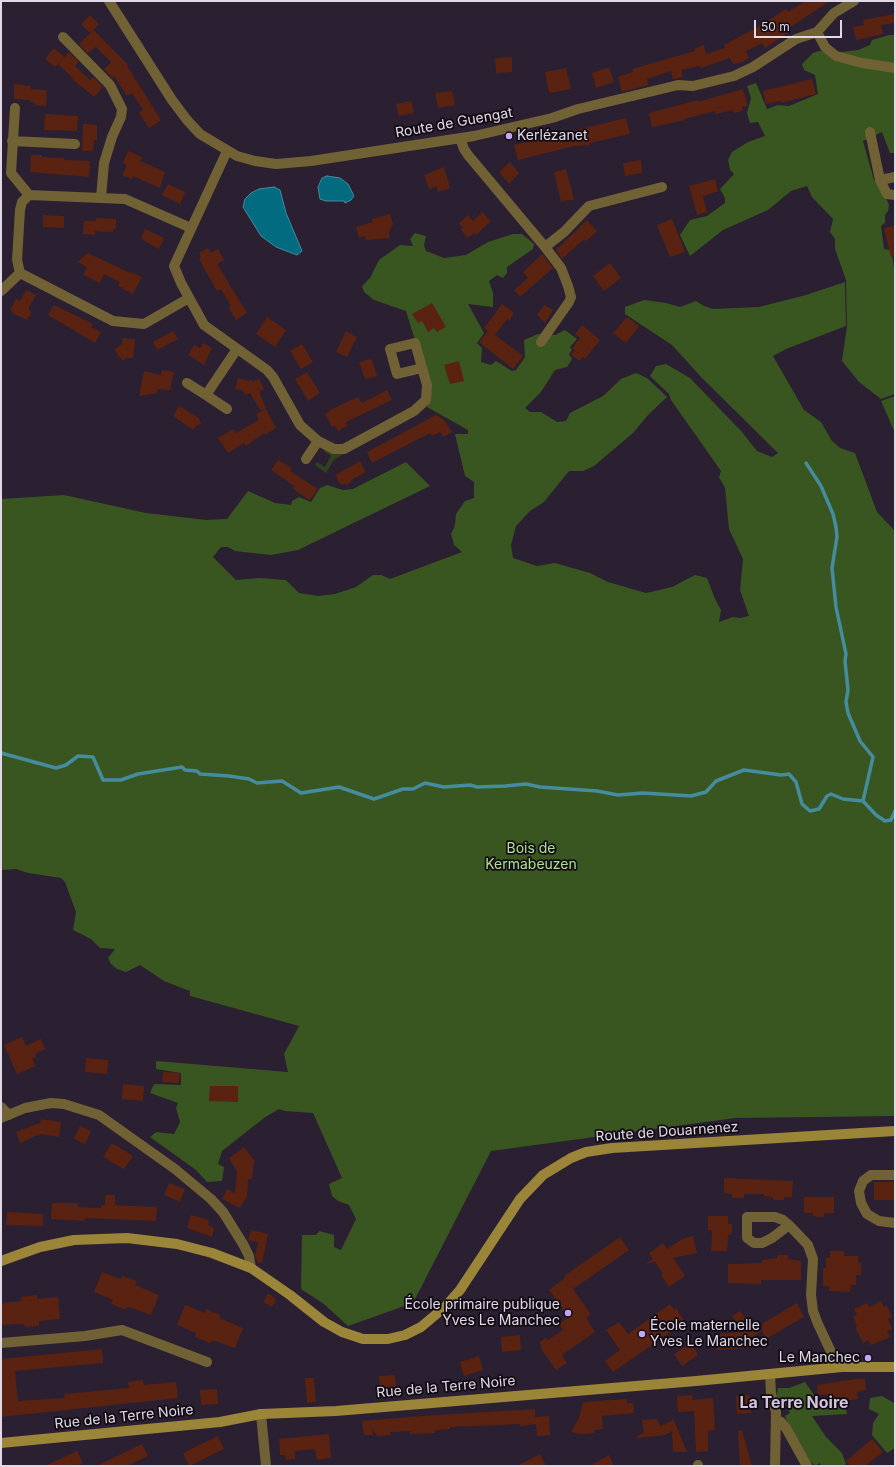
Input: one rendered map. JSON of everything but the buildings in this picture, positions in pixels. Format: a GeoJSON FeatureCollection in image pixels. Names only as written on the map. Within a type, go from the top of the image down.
{"type":"FeatureCollection","features":[{"type":"Feature","properties":{"kind":"main road","name":"Route de Douarnenez"},"geometry":{"type":"LineString","coordinates":[[1,1261],[26,1251],[56,1243],[95,1238],[127,1238],[162,1241],[193,1248],[251,1268],[290,1295],[324,1322],[342,1332],[363,1339],[388,1339],[405,1335],[421,1327],[446,1306],[470,1275],[520,1199],[543,1175],[566,1160],[586,1152],[612,1148],[895,1131]]}},
{"type":"Feature","properties":{"kind":"main road","name":"Rue de la Terre Noire"},"geometry":{"type":"LineString","coordinates":[[1,1443],[220,1422],[261,1414],[344,1410],[770,1374],[834,1367],[895,1367]]}},
{"type":"Feature","properties":{"kind":"street","name":"Route de Guengat"},"geometry":{"type":"LineString","coordinates":[[110,1],[187,120],[207,139],[236,156],[255,161],[289,163],[460,138],[552,118],[578,109],[659,90],[678,86],[693,86],[734,76],[754,67],[796,39],[817,32],[834,13],[854,1]]}},
{"type":"Feature","properties":{"kind":"street"},"geometry":{"type":"LineString","coordinates":[[817,32],[825,46],[836,56],[862,63],[895,68]]}},
{"type":"Feature","properties":{"kind":"street"},"geometry":{"type":"LineString","coordinates":[[63,37],[110,85],[122,109],[121,117],[112,136],[104,163],[101,198]]}},
{"type":"Feature","properties":{"kind":"street"},"geometry":{"type":"LineString","coordinates":[[15,108],[11,173],[29,196]]}},
{"type":"Feature","properties":{"kind":"street"},"geometry":{"type":"LineString","coordinates":[[870,132],[880,180],[887,194],[895,195]]}},
{"type":"Feature","properties":{"kind":"street"},"geometry":{"type":"LineString","coordinates":[[460,138],[468,155],[561,268],[570,290],[571,297],[564,311],[541,342]]}},
{"type":"Feature","properties":{"kind":"street"},"geometry":{"type":"LineString","coordinates":[[12,141],[75,144]]}},
{"type":"Feature","properties":{"kind":"street"},"geometry":{"type":"LineString","coordinates":[[227,151],[174,266],[204,325],[270,373],[300,425],[318,441],[334,449],[344,449],[420,408],[428,396],[422,368]]}},
{"type":"Feature","properties":{"kind":"street"},"geometry":{"type":"LineString","coordinates":[[880,180],[895,177]]}},
{"type":"Feature","properties":{"kind":"street"},"geometry":{"type":"LineString","coordinates":[[545,247],[590,206],[662,187]]}},
{"type":"Feature","properties":{"kind":"street"},"geometry":{"type":"LineString","coordinates":[[189,298],[144,324],[113,321],[20,273],[17,260],[20,210],[22,202],[29,196],[125,199],[191,228]]}},
{"type":"Feature","properties":{"kind":"street"},"geometry":{"type":"LineString","coordinates":[[1,291],[20,273]]}},
{"type":"Feature","properties":{"kind":"street"},"geometry":{"type":"LineString","coordinates":[[206,395],[237,349]]}},
{"type":"Feature","properties":{"kind":"street"},"geometry":{"type":"LineString","coordinates":[[187,383],[227,409]]}},
{"type":"Feature","properties":{"kind":"street"},"geometry":{"type":"LineString","coordinates":[[306,459],[318,441]]}},
{"type":"Feature","properties":{"kind":"street"},"geometry":{"type":"LineString","coordinates":[[1,1107],[5,1116],[25,1108],[51,1103],[64,1104],[99,1115],[175,1169],[211,1199],[222,1212],[243,1244],[249,1256],[251,1268]]}},
{"type":"Feature","properties":{"kind":"street"},"geometry":{"type":"LineString","coordinates":[[895,1175],[870,1175],[863,1181],[859,1191],[861,1203],[867,1214],[879,1221],[895,1223]]}},
{"type":"Feature","properties":{"kind":"street"},"geometry":{"type":"LineString","coordinates":[[789,1225],[804,1239],[812,1252],[811,1295],[813,1311],[832,1354],[834,1367]]}},
{"type":"Feature","properties":{"kind":"street"},"geometry":{"type":"LineString","coordinates":[[1,1343],[85,1336],[122,1330],[207,1362]]}},
{"type":"Feature","properties":{"kind":"street"},"geometry":{"type":"LineString","coordinates":[[770,1374],[771,1394],[776,1420],[775,1466]]}},
{"type":"Feature","properties":{"kind":"street"},"geometry":{"type":"LineString","coordinates":[[261,1414],[266,1466]]}},
{"type":"Feature","properties":{"kind":"street"},"geometry":{"type":"LineString","coordinates":[[776,1420],[781,1422],[786,1428],[807,1466]]}},
{"type":"Feature","properties":{"kind":"green space"},"geometry":{"type":"Polygon","coordinates":[[[889,35],[895,35],[895,153],[890,153],[882,132],[863,141],[874,180],[883,190],[889,205],[888,211],[885,215],[885,223],[881,226],[884,249],[891,250],[895,272],[895,394],[881,399],[859,382],[842,361],[847,326],[846,280],[835,249],[835,239],[830,232],[833,219],[812,197],[807,186],[791,191],[768,210],[723,230],[690,256],[680,235],[690,220],[707,216],[725,203],[725,198],[720,189],[734,174],[730,170],[728,160],[732,152],[748,142],[765,136],[758,122],[750,123],[747,113],[751,98],[747,86],[756,83],[767,109],[778,105],[789,106],[818,94],[815,75],[804,70],[802,64],[813,53],[819,51],[841,52],[858,50],[870,45],[872,40],[889,35]]]}},
{"type":"Feature","properties":{"kind":"green space","name":"Bois de Kermabeuzen"},"geometry":{"type":"Polygon","coordinates":[[[415,233],[426,236],[424,245],[426,251],[444,258],[466,255],[488,242],[513,234],[522,234],[534,244],[533,249],[507,267],[507,273],[503,278],[497,275],[489,281],[493,293],[493,307],[468,304],[484,333],[477,343],[482,348],[481,362],[491,365],[496,361],[512,371],[516,370],[525,357],[524,340],[538,334],[555,335],[565,330],[577,339],[570,347],[572,350],[569,354],[572,359],[567,367],[555,370],[541,392],[525,408],[530,412],[541,412],[557,422],[566,421],[570,413],[603,396],[621,379],[636,373],[647,378],[667,397],[649,414],[633,433],[594,466],[583,471],[569,471],[544,502],[530,511],[516,526],[511,545],[513,558],[537,566],[555,563],[590,573],[608,582],[646,593],[672,587],[695,575],[707,578],[721,610],[719,622],[733,617],[740,618],[749,616],[740,590],[743,559],[729,529],[725,488],[719,477],[721,471],[671,400],[669,394],[650,376],[656,366],[666,364],[690,378],[742,432],[757,451],[772,457],[778,453],[702,378],[672,345],[625,314],[625,307],[644,300],[666,303],[680,307],[696,301],[713,309],[759,307],[806,295],[845,282],[846,326],[786,349],[773,356],[804,410],[821,422],[832,441],[840,448],[855,453],[877,512],[895,531],[895,1116],[735,1118],[491,1151],[413,1303],[348,1326],[324,1304],[301,1289],[302,1235],[316,1235],[319,1231],[334,1235],[334,1247],[341,1250],[356,1219],[349,1205],[338,1201],[332,1196],[329,1184],[342,1178],[313,1113],[285,1111],[279,1109],[264,1118],[222,1151],[218,1164],[224,1167],[222,1181],[207,1182],[196,1170],[150,1137],[156,1132],[174,1134],[180,1122],[176,1108],[178,1103],[150,1093],[154,1084],[181,1085],[181,1073],[156,1069],[156,1061],[288,1072],[284,1054],[299,1026],[190,996],[190,991],[164,981],[140,965],[126,972],[117,969],[111,964],[108,958],[115,949],[100,948],[91,939],[73,930],[76,912],[65,882],[61,878],[28,873],[16,869],[1,870],[1,499],[64,495],[146,513],[206,520],[227,519],[248,491],[275,503],[291,505],[292,501],[299,497],[311,502],[320,488],[327,485],[343,490],[353,489],[406,462],[430,486],[298,550],[271,555],[235,551],[228,547],[221,547],[213,557],[236,580],[259,578],[286,580],[299,593],[318,596],[335,594],[356,587],[373,575],[381,575],[390,579],[462,552],[454,545],[451,534],[455,525],[456,514],[465,501],[474,498],[474,482],[465,476],[455,434],[468,434],[468,430],[427,407],[431,397],[431,392],[406,311],[374,300],[364,292],[362,286],[370,278],[379,260],[400,245],[413,246],[410,239],[415,233]]]}},
{"type":"Feature","properties":{"kind":"green space"},"geometry":{"type":"Polygon","coordinates":[[[895,396],[895,433],[881,401],[895,396]]]}},
{"type":"Feature","properties":{"kind":"green space"},"geometry":{"type":"Polygon","coordinates":[[[326,449],[347,452],[334,460],[326,473],[315,465],[317,462],[325,467],[331,456],[324,451],[326,449]]]}},
{"type":"Feature","properties":{"kind":"green space"},"geometry":{"type":"Polygon","coordinates":[[[805,1382],[821,1405],[845,1405],[847,1414],[812,1416],[826,1437],[842,1453],[846,1464],[844,1466],[821,1466],[820,1463],[815,1466],[809,1460],[787,1421],[785,1416],[790,1413],[786,1405],[782,1405],[776,1397],[778,1388],[789,1388],[805,1382]]]}},
{"type":"Feature","properties":{"kind":"green space"},"geometry":{"type":"Polygon","coordinates":[[[882,1396],[894,1403],[895,1448],[887,1453],[872,1435],[873,1423],[879,1414],[869,1409],[870,1398],[882,1396]]]}},
{"type":"Feature","properties":{"kind":"water"},"geometry":{"type":"Polygon","coordinates":[[[327,176],[340,178],[348,184],[354,196],[351,200],[345,203],[344,201],[326,201],[320,199],[318,187],[322,178],[327,176]]]}},
{"type":"Feature","properties":{"kind":"water"},"geometry":{"type":"Polygon","coordinates":[[[274,187],[280,190],[286,213],[302,251],[297,255],[276,247],[261,236],[243,207],[245,199],[251,193],[259,189],[274,187]]]}},
{"type":"Feature","properties":{"kind":"waterway"},"geometry":{"type":"LineString","coordinates":[[806,463],[821,486],[833,514],[836,527],[837,537],[832,568],[836,607],[846,654],[845,661],[848,690],[846,702],[848,713],[860,741],[873,757],[863,801]]}},
{"type":"Feature","properties":{"kind":"waterway"},"geometry":{"type":"LineString","coordinates":[[1,753],[56,768],[66,765],[78,756],[93,757],[103,780],[121,780],[138,774],[182,767],[185,770],[197,771],[200,774],[249,779],[257,783],[282,781],[301,793],[339,787],[374,799],[403,789],[413,789],[425,783],[444,787],[470,785],[477,787],[505,786],[526,784],[540,787],[597,791],[618,795],[643,793],[691,796],[706,792],[716,781],[744,770],[781,775],[789,774],[796,782],[802,804],[810,811],[819,809],[827,796],[831,794],[843,799],[863,801],[876,815],[885,821],[891,820],[895,811]]}},
{"type":"Feature","properties":{"kind":"place","name":"Kerlézanet"},"geometry":{"type":"Point","coordinates":[509,136]}},
{"type":"Feature","properties":{"kind":"place","name":"École primaire publique Yves Le Manchec"},"geometry":{"type":"Point","coordinates":[568,1313]}},
{"type":"Feature","properties":{"kind":"place","name":"École maternelle Yves Le Manchec"},"geometry":{"type":"Point","coordinates":[642,1334]}},
{"type":"Feature","properties":{"kind":"place","name":"Le Manchec"},"geometry":{"type":"Point","coordinates":[868,1358]}},
{"type":"Feature","properties":{"kind":"district","name":"La Terre Noire"},"geometry":{"type":"Point","coordinates":[794,1403]}}]}
